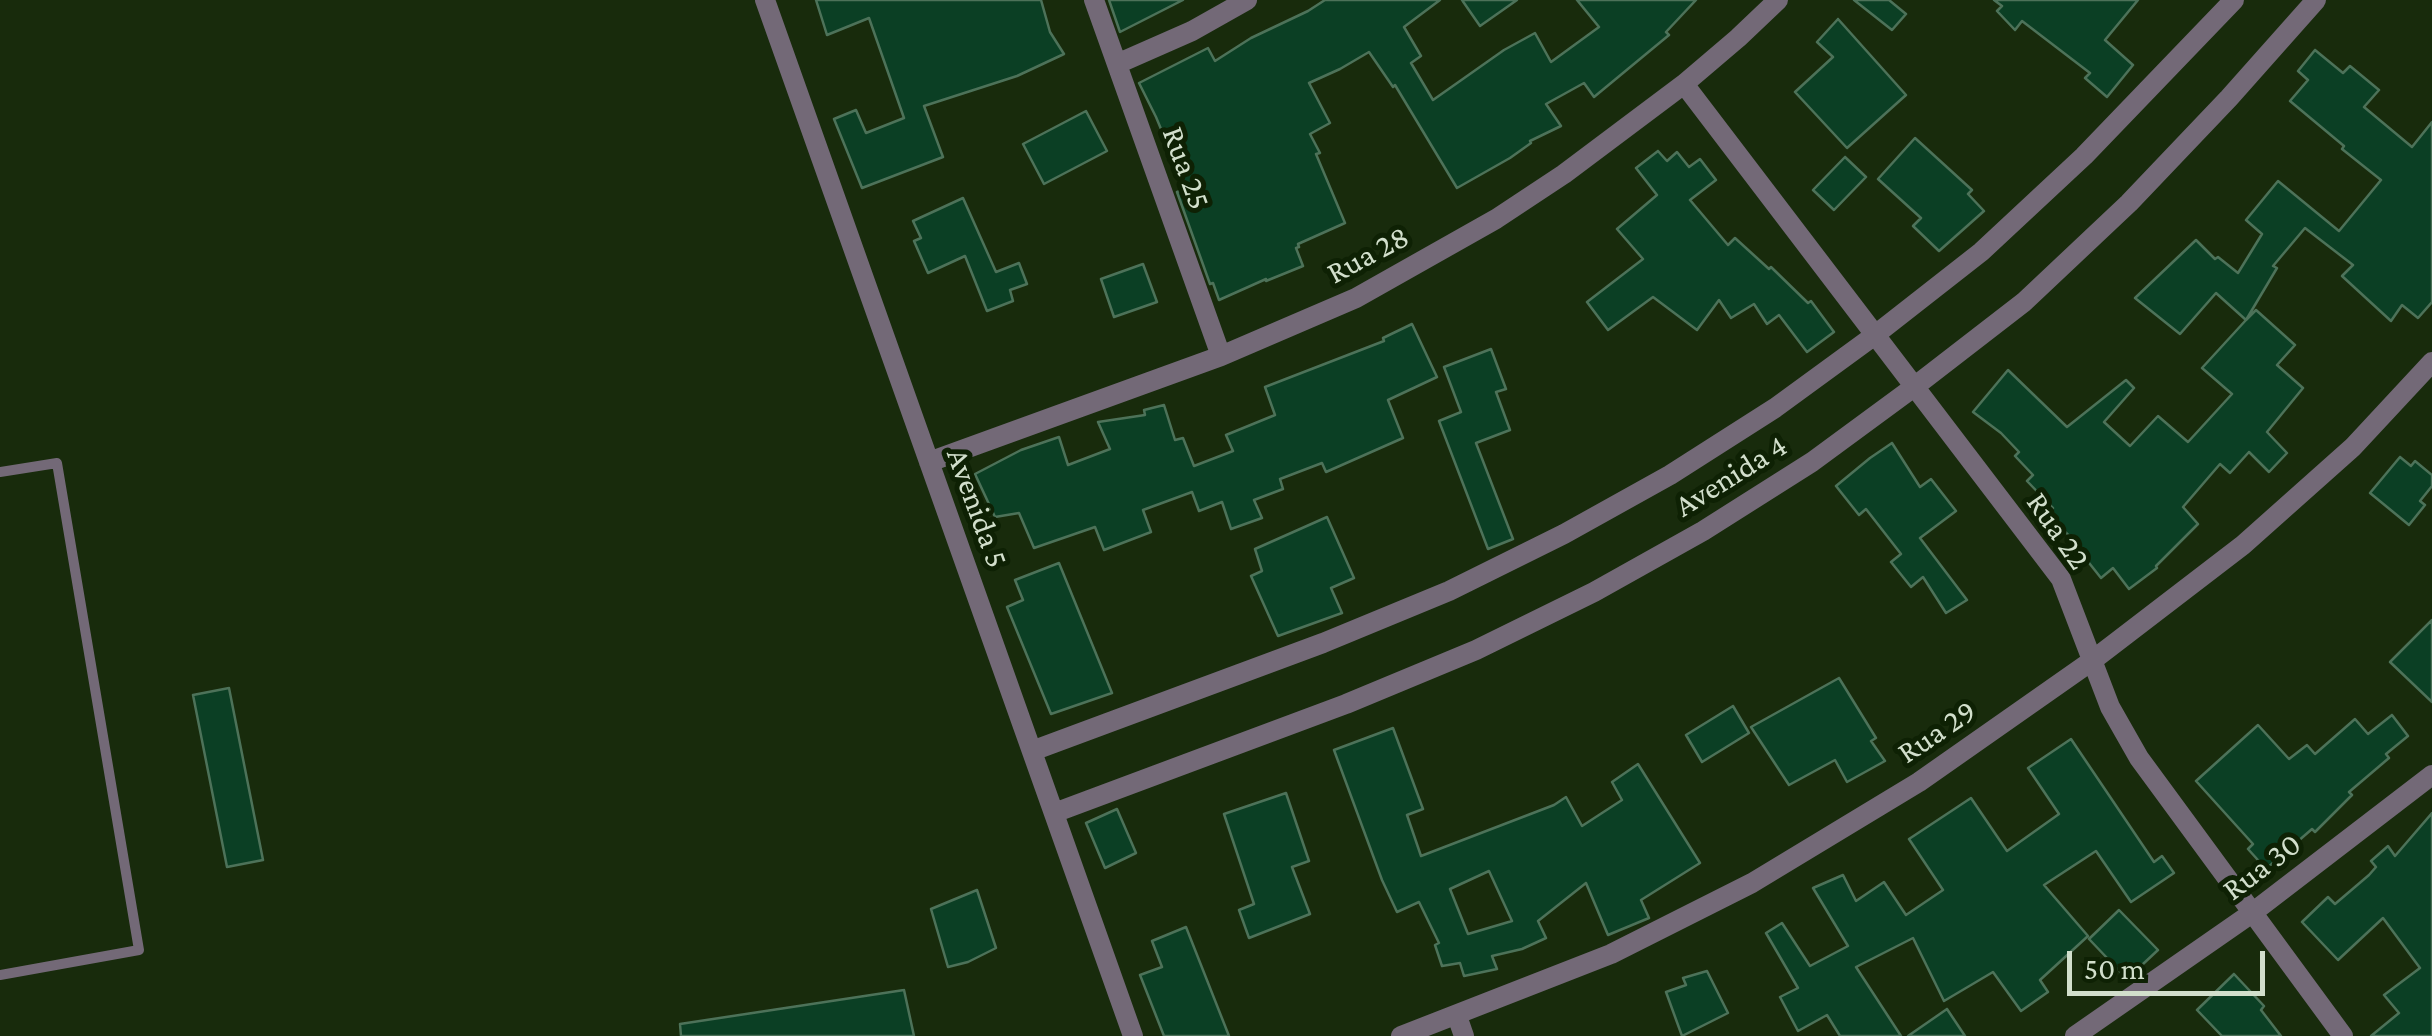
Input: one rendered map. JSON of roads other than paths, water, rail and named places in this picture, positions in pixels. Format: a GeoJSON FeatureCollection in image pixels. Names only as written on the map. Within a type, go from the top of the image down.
{"type":"FeatureCollection","features":[{"type":"Feature","properties":{"kind":"street","name":"Avenida 5"},"geometry":{"type":"LineString","coordinates":[[765,0],[1128,1029]]}},
{"type":"Feature","properties":{"kind":"street","name":"Rua 25"},"geometry":{"type":"LineString","coordinates":[[1094,0],[1221,356]]}},
{"type":"Feature","properties":{"kind":"street"},"geometry":{"type":"LineString","coordinates":[[1116,64],[1192,31],[1246,0]]}},
{"type":"Feature","properties":{"kind":"street","name":"Rua 28"},"geometry":{"type":"LineString","coordinates":[[930,462],[1221,356],[1356,298],[1496,219],[1564,174],[1684,84],[1778,0]]}},
{"type":"Feature","properties":{"kind":"street","name":"Avenida 4"},"geometry":{"type":"LineString","coordinates":[[1032,751],[1323,643],[1449,591],[1670,475],[1775,408],[1981,252],[2084,156],[2234,0]]}},
{"type":"Feature","properties":{"kind":"street","name":"Avenida 4"},"geometry":{"type":"LineString","coordinates":[[1054,812],[1346,704],[1476,650],[1594,592],[1812,462],[2024,302],[2130,203],[2316,0]]}},
{"type":"Feature","properties":{"kind":"street","name":"Rua 22"},"geometry":{"type":"LineString","coordinates":[[1684,84],[2060,579],[2110,707],[2138,758],[2343,1036]]}},
{"type":"Feature","properties":{"kind":"street","name":"Rua 29"},"geometry":{"type":"LineString","coordinates":[[1401,1036],[1460,1026],[1611,954],[1752,883],[1919,782],[2092,660],[2243,545],[2353,447],[2432,362]]}},
{"type":"Feature","properties":{"kind":"street","name":"Rua 30"},"geometry":{"type":"LineString","coordinates":[[2075,1036],[2252,913],[2432,775]]}},
{"type":"Feature","properties":{"kind":"lane"},"geometry":{"type":"LineString","coordinates":[[0,472],[56,462],[139,950],[0,974]]}}]}
